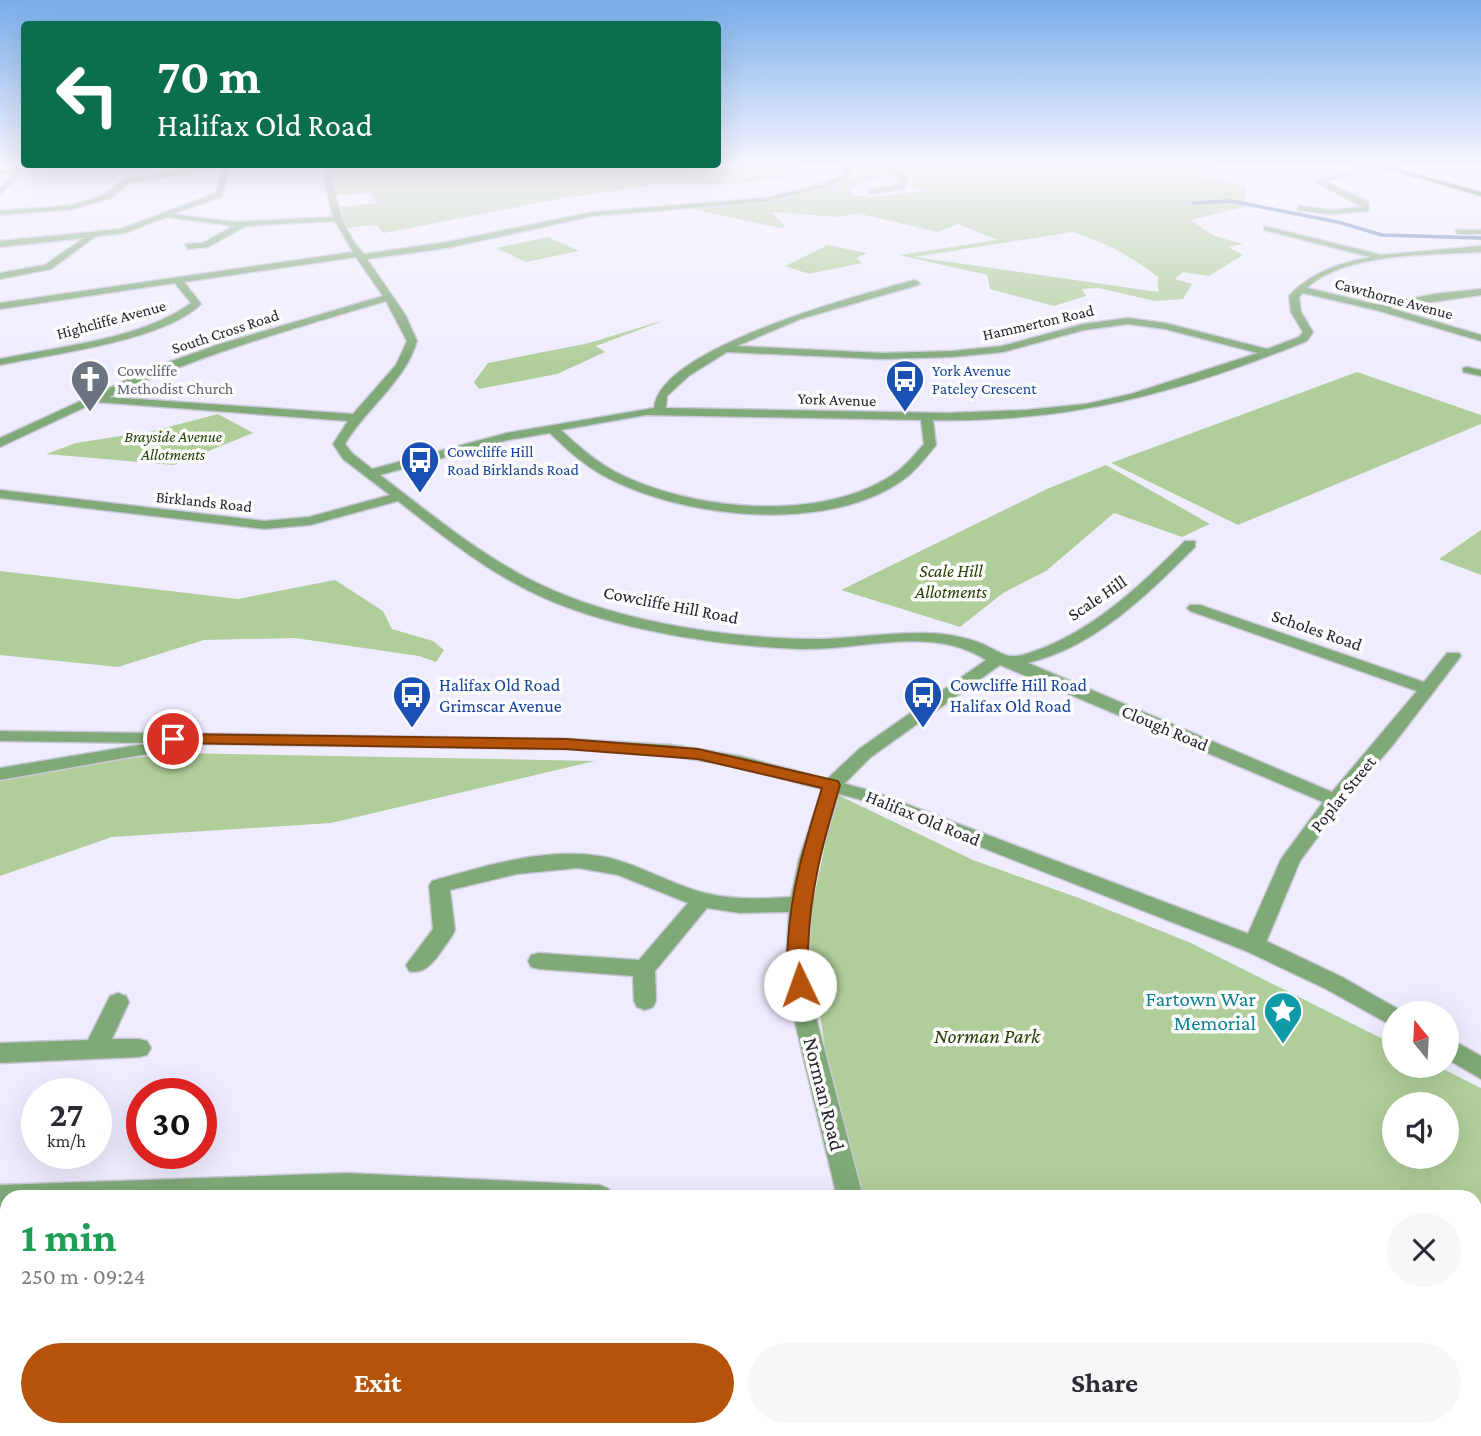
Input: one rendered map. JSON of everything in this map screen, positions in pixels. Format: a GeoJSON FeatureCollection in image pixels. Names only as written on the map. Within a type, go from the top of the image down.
{"type":"FeatureCollection","features":[{"type":"Feature","properties":{"kind":"street"},"geometry":{"type":"LineString","coordinates":[[0,244],[116,232]]}},
{"type":"Feature","properties":{"kind":"street"},"geometry":{"type":"LineString","coordinates":[[188,246],[205,245],[228,232]]}},
{"type":"Feature","properties":{"kind":"street","name":"Cowcliffe Hill Road"},"geometry":{"type":"LineString","coordinates":[[345,232],[389,297],[411,336],[411,348],[386,384],[354,418],[339,444],[347,456],[517,579],[550,596],[645,623],[764,641],[811,644],[913,639],[960,640],[1003,660]]}},
{"type":"Feature","properties":{"kind":"street"},"geometry":{"type":"LineString","coordinates":[[0,306],[446,245],[509,232]]}},
{"type":"Feature","properties":{"kind":"street"},"geometry":{"type":"LineString","coordinates":[[1283,232],[1384,258]]}},
{"type":"Feature","properties":{"kind":"street"},"geometry":{"type":"LineString","coordinates":[[0,276],[48,267],[92,236]]}},
{"type":"Feature","properties":{"kind":"street"},"geometry":{"type":"LineString","coordinates":[[1299,289],[1316,277],[1338,268],[1384,258],[1481,249]]}},
{"type":"Feature","properties":{"kind":"street","name":"Highcliffe Avenue"},"geometry":{"type":"LineString","coordinates":[[0,362],[112,337],[187,314],[196,304],[177,280]]}},
{"type":"Feature","properties":{"kind":"street"},"geometry":{"type":"LineString","coordinates":[[660,411],[661,394],[670,384],[740,340],[797,317],[915,284]]}},
{"type":"Feature","properties":{"kind":"street","name":"Cawthorne Avenue"},"geometry":{"type":"LineString","coordinates":[[1299,289],[1379,308],[1481,338]]}},
{"type":"Feature","properties":{"kind":"street","name":"York Avenue"},"geometry":{"type":"LineString","coordinates":[[371,473],[552,428],[631,413],[660,411],[927,417],[1026,414],[1107,403],[1153,392],[1303,339],[1308,332],[1296,312],[1294,296],[1299,289]]}},
{"type":"Feature","properties":{"kind":"street"},"geometry":{"type":"LineString","coordinates":[[1379,308],[1434,297],[1481,292]]}},
{"type":"Feature","properties":{"kind":"street","name":"South Cross Road"},"geometry":{"type":"LineString","coordinates":[[0,443],[159,369],[389,297]]}},
{"type":"Feature","properties":{"kind":"street","name":"Hammerton Road"},"geometry":{"type":"LineString","coordinates":[[727,349],[882,356],[952,354],[1003,349],[1083,327],[1128,321],[1165,326],[1269,353]]}},
{"type":"Feature","properties":{"kind":"street"},"geometry":{"type":"LineString","coordinates":[[1467,370],[1481,373]]}},
{"type":"Feature","properties":{"kind":"street"},"geometry":{"type":"LineString","coordinates":[[96,399],[354,418]]}},
{"type":"Feature","properties":{"kind":"street"},"geometry":{"type":"LineString","coordinates":[[552,428],[594,465],[643,488],[712,506],[781,510],[840,502],[890,483],[912,468],[930,445],[927,417]]}},
{"type":"Feature","properties":{"kind":"street","name":"Birklands Road"},"geometry":{"type":"LineString","coordinates":[[0,494],[264,525],[286,525],[318,519],[401,496]]}},
{"type":"Feature","properties":{"kind":"street","name":"Scale Hill"},"geometry":{"type":"LineString","coordinates":[[1003,660],[1032,659],[1091,628],[1147,588],[1190,544]]}},
{"type":"Feature","properties":{"kind":"street","name":"Scholes Road"},"geometry":{"type":"LineString","coordinates":[[1195,608],[1426,689]]}},
{"type":"Feature","properties":{"kind":"street","name":"Poplar Street"},"geometry":{"type":"LineString","coordinates":[[1254,946],[1292,859],[1335,800],[1386,742],[1453,656]]}},
{"type":"Feature","properties":{"kind":"street"},"geometry":{"type":"LineString","coordinates":[[832,785],[865,753],[1003,660]]}},
{"type":"Feature","properties":{"kind":"street","name":"Clough Road"},"geometry":{"type":"LineString","coordinates":[[1003,660],[1335,800]]}},
{"type":"Feature","properties":{"kind":"street","name":"Halifax Old Road"},"geometry":{"type":"LineString","coordinates":[[0,736],[566,744],[698,754],[865,795],[1254,946],[1334,983],[1382,1010]]}},
{"type":"Feature","properties":{"kind":"street"},"geometry":{"type":"LineString","coordinates":[[0,775],[198,740]]}},
{"type":"Feature","properties":{"kind":"street","name":"Norman Road"},"geometry":{"type":"LineString","coordinates":[[832,785],[809,859],[800,904],[797,965],[802,1006],[848,1190]]}},
{"type":"Feature","properties":{"kind":"street"},"geometry":{"type":"LineString","coordinates":[[416,965],[444,929],[439,886],[482,874],[545,864],[598,863],[645,877],[702,900],[741,907],[800,904]]}},
{"type":"Feature","properties":{"kind":"street"},"geometry":{"type":"LineString","coordinates":[[645,1001],[644,969],[702,900]]}},
{"type":"Feature","properties":{"kind":"street"},"geometry":{"type":"LineString","coordinates":[[539,961],[644,969]]}},
{"type":"Feature","properties":{"kind":"street"},"geometry":{"type":"LineString","coordinates":[[96,1049],[118,1002]]}},
{"type":"Feature","properties":{"kind":"street"},"geometry":{"type":"LineString","coordinates":[[0,1052],[139,1048]]}},
{"type":"Feature","properties":{"kind":"street"},"geometry":{"type":"LineString","coordinates":[[1460,1055],[1481,1069]]}},
{"type":"Feature","properties":{"kind":"green space"},"geometry":{"type":"Polygon","coordinates":[[[978,232],[1072,232],[915,257],[1158,292],[1158,277],[1138,263],[1096,240],[1072,232],[1208,232],[1243,244],[1228,247],[1243,255],[1209,276],[1183,272],[1175,279],[1192,284],[1183,299],[1155,301],[1098,288],[1082,289],[1086,296],[1054,306],[990,289],[987,275],[899,255],[997,240],[978,232]]]}},
{"type":"Feature","properties":{"kind":"green space"},"geometry":{"type":"Polygon","coordinates":[[[548,237],[579,251],[526,262],[496,248],[548,237]]]}},
{"type":"Feature","properties":{"kind":"green space"},"geometry":{"type":"Polygon","coordinates":[[[828,245],[867,253],[856,258],[862,263],[809,274],[785,266],[828,245]]]}},
{"type":"Feature","properties":{"kind":"green space"},"geometry":{"type":"Polygon","coordinates":[[[658,322],[596,346],[605,352],[557,374],[479,389],[474,382],[488,363],[589,343],[658,322]]]}},
{"type":"Feature","properties":{"kind":"green space"},"geometry":{"type":"Polygon","coordinates":[[[1357,372],[1481,415],[1481,424],[1238,525],[1111,463],[1357,372]]]}},
{"type":"Feature","properties":{"kind":"green space","name":"Brayside Avenue Allotments"},"geometry":{"type":"Polygon","coordinates":[[[218,414],[253,433],[174,465],[46,454],[76,443],[153,431],[218,414]]]}},
{"type":"Feature","properties":{"kind":"green space","name":"Scale Hill Allotments"},"geometry":{"type":"Polygon","coordinates":[[[1106,465],[1210,524],[1182,537],[1114,513],[1046,571],[1003,593],[960,627],[841,590],[1047,489],[1106,465]]]}},
{"type":"Feature","properties":{"kind":"green space"},"geometry":{"type":"Polygon","coordinates":[[[1481,530],[1481,575],[1439,559],[1481,530]]]}},
{"type":"Feature","properties":{"kind":"green space"},"geometry":{"type":"Polygon","coordinates":[[[0,571],[238,599],[335,580],[383,611],[392,629],[433,641],[444,650],[436,662],[419,656],[295,638],[204,640],[118,667],[0,655],[0,571]]]}},
{"type":"Feature","properties":{"kind":"green space"},"geometry":{"type":"Polygon","coordinates":[[[178,753],[595,761],[331,823],[112,837],[0,876],[0,773],[178,753]]]}},
{"type":"Feature","properties":{"kind":"green space","name":"Norman Park"},"geometry":{"type":"Polygon","coordinates":[[[836,794],[973,860],[1079,898],[1191,943],[1382,1038],[1382,1078],[1460,1078],[1481,1088],[1481,1190],[860,1190],[826,1054],[807,930],[836,794]]]}},
{"type":"Feature","properties":{"kind":"waterway"},"geometry":{"type":"LineString","coordinates":[[1372,232],[1382,235],[1481,238]]}},
{"type":"Feature","properties":{"kind":"place","name":"Cowcliffe Methodist Church"},"geometry":{"type":"Point","coordinates":[90,413]}},
{"type":"Feature","properties":{"kind":"place","name":"York Avenue Pateley Crescent"},"geometry":{"type":"Point","coordinates":[905,413]}},
{"type":"Feature","properties":{"kind":"place","name":"Cowcliffe Hill Road Birklands Road"},"geometry":{"type":"Point","coordinates":[420,494]}},
{"type":"Feature","properties":{"kind":"place","name":"Halifax Old Road Grimscar Avenue"},"geometry":{"type":"Point","coordinates":[412,729]}},
{"type":"Feature","properties":{"kind":"place","name":"Cowcliffe Hill Road Halifax Old Road"},"geometry":{"type":"Point","coordinates":[923,729]}},
{"type":"Feature","properties":{"kind":"place","name":"Fartown War Memorial"},"geometry":{"type":"Point","coordinates":[1283,1045]}},
{"type":"Feature","properties":{"kind":"route"},"geometry":{"type":"LineString","coordinates":[[173,739],[566,744],[698,754],[832,785],[809,859],[800,904],[797,965],[800,985]]}}]}
